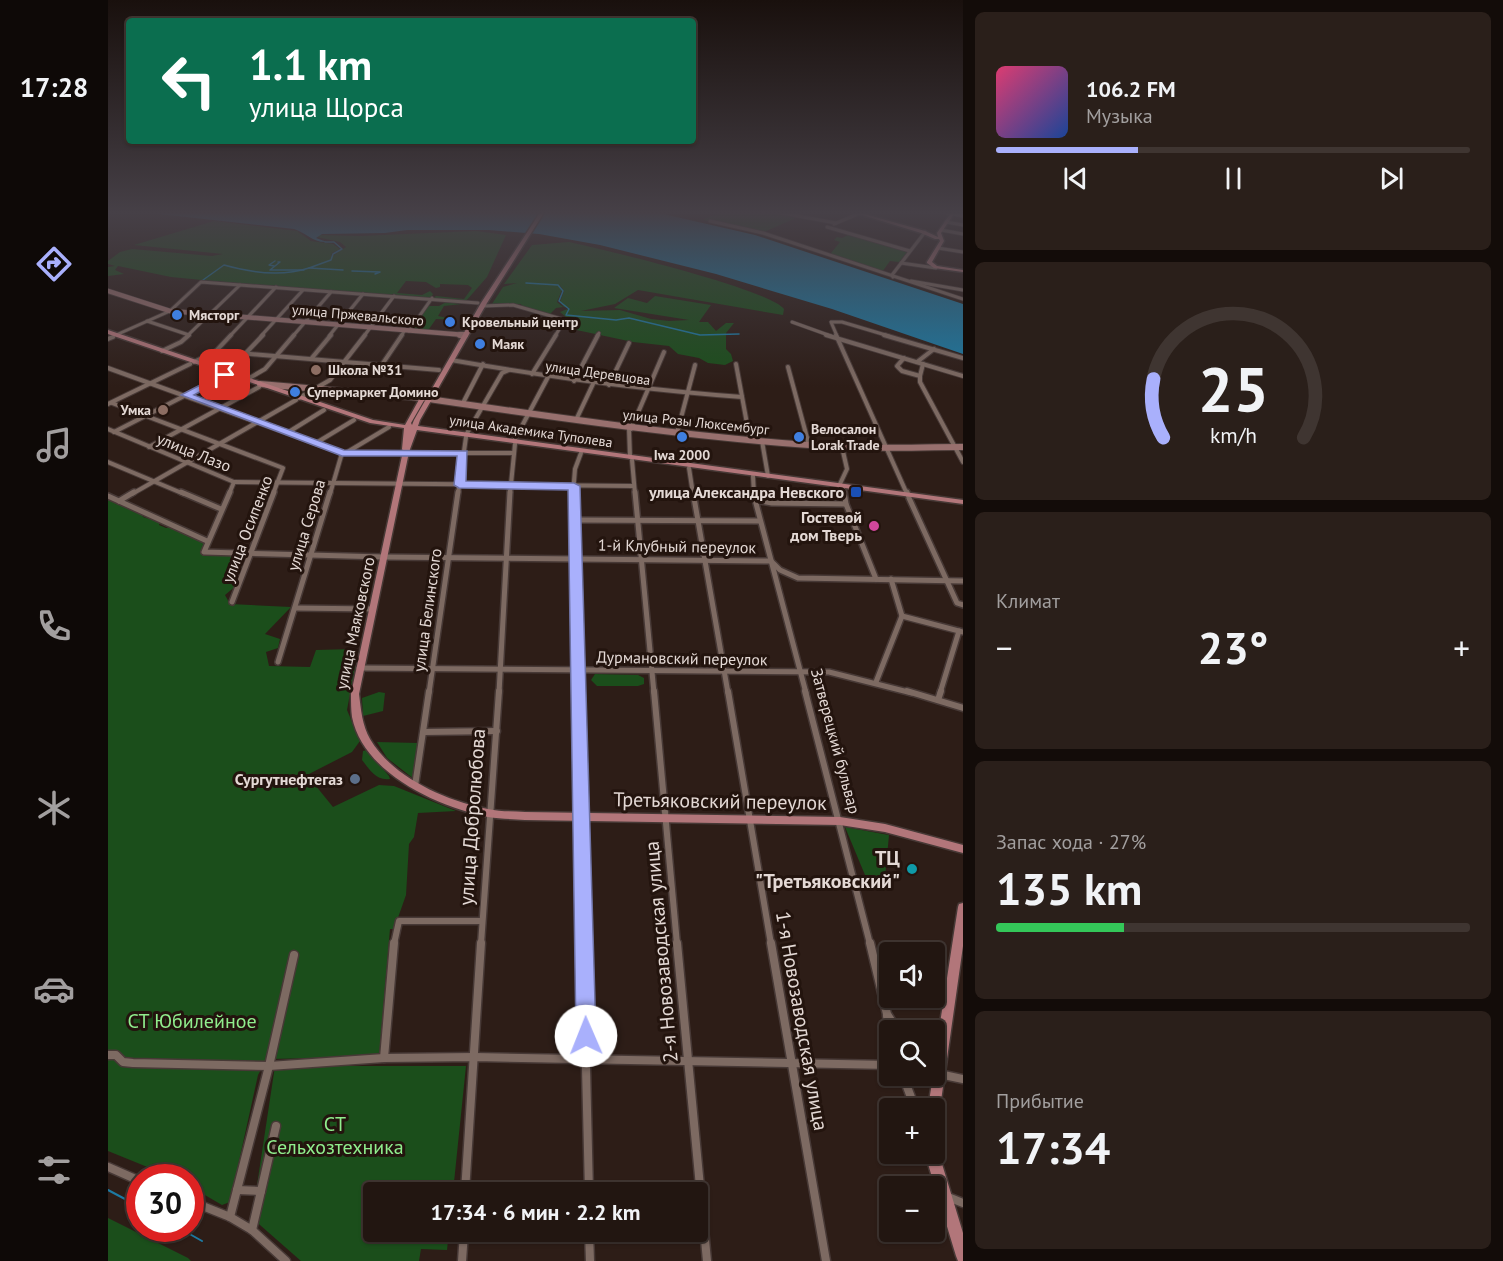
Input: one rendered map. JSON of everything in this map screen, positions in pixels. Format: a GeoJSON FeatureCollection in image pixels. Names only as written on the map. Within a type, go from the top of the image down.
{"type":"FeatureCollection","features":[{"type":"Feature","properties":{"kind":"main road","name":"улица Маяковского"},"geometry":{"type":"LineString","coordinates":[[426,399],[439,370],[503,270]]}},
{"type":"Feature","properties":{"kind":"main road","name":"улица Маяковского"},"geometry":{"type":"LineString","coordinates":[[412,784],[380,758],[359,727],[355,701],[359,668],[400,484],[410,428],[451,360],[462,335]]}},
{"type":"Feature","properties":{"kind":"main road","name":"улица Академика Туполева"},"geometry":{"type":"LineString","coordinates":[[112,336],[367,421],[581,453],[768,476],[963,504]]}},
{"type":"Feature","properties":{"kind":"main road","name":"улица Академика Туполева"},"geometry":{"type":"LineString","coordinates":[[112,336],[256,385]]}},
{"type":"Feature","properties":{"kind":"main road","name":"улица Академика Туполева"},"geometry":{"type":"LineString","coordinates":[[297,399],[354,420],[388,427],[410,428]]}},
{"type":"Feature","properties":{"kind":"main road","name":"улица Академика Туполева"},"geometry":{"type":"LineString","coordinates":[[514,443],[841,487]]}},
{"type":"Feature","properties":{"kind":"main road","name":"Третьяковский переулок"},"geometry":{"type":"LineString","coordinates":[[412,784],[455,803],[490,813],[581,817],[840,821],[892,829],[963,849]]}},
{"type":"Feature","properties":{"kind":"main road"},"geometry":{"type":"LineString","coordinates":[[945,1028],[960,952],[963,907]]}},
{"type":"Feature","properties":{"kind":"main road"},"geometry":{"type":"LineString","coordinates":[[945,1198],[963,1256]]}},
{"type":"Feature","properties":{"kind":"street"},"geometry":{"type":"LineString","coordinates":[[871,270],[963,299]]}},
{"type":"Feature","properties":{"kind":"street"},"geometry":{"type":"LineString","coordinates":[[895,278],[892,275],[896,270]]}},
{"type":"Feature","properties":{"kind":"street"},"geometry":{"type":"LineString","coordinates":[[895,278],[963,290]]}},
{"type":"Feature","properties":{"kind":"street"},"geometry":{"type":"LineString","coordinates":[[112,336],[170,312],[201,282],[513,305],[565,320],[532,374]]}},
{"type":"Feature","properties":{"kind":"street"},"geometry":{"type":"LineString","coordinates":[[162,351],[181,342],[240,284]]}},
{"type":"Feature","properties":{"kind":"street"},"geometry":{"type":"LineString","coordinates":[[110,404],[216,351],[276,287]]}},
{"type":"Feature","properties":{"kind":"street"},"geometry":{"type":"LineString","coordinates":[[245,354],[303,290]]}},
{"type":"Feature","properties":{"kind":"street","name":"улица Пржевальского"},"geometry":{"type":"LineString","coordinates":[[108,291],[170,312],[462,335]]}},
{"type":"Feature","properties":{"kind":"street"},"geometry":{"type":"LineString","coordinates":[[246,380],[265,369],[331,292]]}},
{"type":"Feature","properties":{"kind":"street"},"geometry":{"type":"LineString","coordinates":[[108,297],[115,294]]}},
{"type":"Feature","properties":{"kind":"street"},"geometry":{"type":"LineString","coordinates":[[311,359],[363,294]]}},
{"type":"Feature","properties":{"kind":"street"},"geometry":{"type":"LineString","coordinates":[[119,501],[330,380],[394,296]]}},
{"type":"Feature","properties":{"kind":"street"},"geometry":{"type":"LineString","coordinates":[[381,366],[431,298]]}},
{"type":"Feature","properties":{"kind":"street"},"geometry":{"type":"LineString","coordinates":[[147,321],[189,335]]}},
{"type":"Feature","properties":{"kind":"street"},"geometry":{"type":"LineString","coordinates":[[963,358],[832,321],[906,497],[957,603],[963,605]]}},
{"type":"Feature","properties":{"kind":"street"},"geometry":{"type":"LineString","coordinates":[[792,322],[963,376]]}},
{"type":"Feature","properties":{"kind":"street"},"geometry":{"type":"LineString","coordinates":[[574,381],[598,333]]}},
{"type":"Feature","properties":{"kind":"street"},"geometry":{"type":"LineString","coordinates":[[609,386],[629,343]]}},
{"type":"Feature","properties":{"kind":"street"},"geometry":{"type":"LineString","coordinates":[[917,362],[934,349]]}},
{"type":"Feature","properties":{"kind":"street"},"geometry":{"type":"LineString","coordinates":[[216,351],[439,370]]}},
{"type":"Feature","properties":{"kind":"street","name":"2-я Новозаводская улица"},"geometry":{"type":"LineString","coordinates":[[664,352],[630,428],[631,459],[707,1261]]}},
{"type":"Feature","properties":{"kind":"street"},"geometry":{"type":"LineString","coordinates":[[904,358],[897,364],[899,369],[920,376]]}},
{"type":"Feature","properties":{"kind":"street","name":"улица Деревцова"},"geometry":{"type":"LineString","coordinates":[[451,360],[593,384],[742,397]]}},
{"type":"Feature","properties":{"kind":"street"},"geometry":{"type":"LineString","coordinates":[[463,403],[483,364]]}},
{"type":"Feature","properties":{"kind":"street"},"geometry":{"type":"LineString","coordinates":[[736,364],[750,440]]}},
{"type":"Feature","properties":{"kind":"street"},"geometry":{"type":"LineString","coordinates":[[923,364],[920,382],[963,462]]}},
{"type":"Feature","properties":{"kind":"street"},"geometry":{"type":"LineString","coordinates":[[677,433],[695,365]]}},
{"type":"Feature","properties":{"kind":"street"},"geometry":{"type":"LineString","coordinates":[[788,367],[810,445]]}},
{"type":"Feature","properties":{"kind":"street"},"geometry":{"type":"LineString","coordinates":[[108,368],[345,452],[514,453]]}},
{"type":"Feature","properties":{"kind":"street","name":"улица Белинского"},"geometry":{"type":"LineString","coordinates":[[412,784],[424,732],[466,436],[502,373],[509,370]]}},
{"type":"Feature","properties":{"kind":"street"},"geometry":{"type":"LineString","coordinates":[[114,432],[225,375]]}},
{"type":"Feature","properties":{"kind":"street","name":"улица Добролюбова"},"geometry":{"type":"LineString","coordinates":[[466,1182],[482,921],[497,732],[514,443],[548,377]]}},
{"type":"Feature","properties":{"kind":"street"},"geometry":{"type":"LineString","coordinates":[[576,420],[593,384]]}},
{"type":"Feature","properties":{"kind":"street"},"geometry":{"type":"LineString","coordinates":[[149,447],[220,408],[256,385]]}},
{"type":"Feature","properties":{"kind":"street","name":"улица Розы Люксембург"},"geometry":{"type":"LineString","coordinates":[[256,385],[317,388],[463,403],[630,428],[750,440],[842,447],[963,447]]}},
{"type":"Feature","properties":{"kind":"street","name":"улица Осипенко"},"geometry":{"type":"LineString","coordinates":[[110,404],[147,415],[283,468],[232,602]]}},
{"type":"Feature","properties":{"kind":"street"},"geometry":{"type":"LineString","coordinates":[[287,433],[324,410]]}},
{"type":"Feature","properties":{"kind":"street"},"geometry":{"type":"LineString","coordinates":[[316,443],[354,420]]}},
{"type":"Feature","properties":{"kind":"street"},"geometry":{"type":"LineString","coordinates":[[345,452],[388,427]]}},
{"type":"Feature","properties":{"kind":"street","name":"улица Лазо"},"geometry":{"type":"LineString","coordinates":[[108,429],[234,482],[204,552]]}},
{"type":"Feature","properties":{"kind":"street"},"geometry":{"type":"LineString","coordinates":[[762,441],[768,476]]}},
{"type":"Feature","properties":{"kind":"street"},"geometry":{"type":"LineString","coordinates":[[842,447],[847,469],[841,487],[876,579]]}},
{"type":"Feature","properties":{"kind":"street","name":"улица Серова"},"geometry":{"type":"LineString","coordinates":[[278,662],[345,452]]}},
{"type":"Feature","properties":{"kind":"street"},"geometry":{"type":"LineString","coordinates":[[581,453],[575,464],[574,520],[589,1182]]}},
{"type":"Feature","properties":{"kind":"street"},"geometry":{"type":"LineString","coordinates":[[108,462],[221,509]]}},
{"type":"Feature","properties":{"kind":"street","name":"1-я Новозаводская улица"},"geometry":{"type":"LineString","coordinates":[[689,468],[826,1261]]}},
{"type":"Feature","properties":{"kind":"street","name":"Затверецкий бульвар"},"geometry":{"type":"LineString","coordinates":[[756,476],[755,500],[760,521],[840,821],[888,1020]]}},
{"type":"Feature","properties":{"kind":"street"},"geometry":{"type":"LineString","coordinates":[[234,482],[633,486]]}},
{"type":"Feature","properties":{"kind":"street"},"geometry":{"type":"LineString","coordinates":[[108,496],[207,541]]}},
{"type":"Feature","properties":{"kind":"street"},"geometry":{"type":"LineString","coordinates":[[755,500],[772,503],[846,504]]}},
{"type":"Feature","properties":{"kind":"street"},"geometry":{"type":"LineString","coordinates":[[574,520],[760,521]]}},
{"type":"Feature","properties":{"kind":"street","name":"1-й Клубный переулок"},"geometry":{"type":"LineString","coordinates":[[204,552],[310,556],[771,561],[780,570],[798,578],[963,580]]}},
{"type":"Feature","properties":{"kind":"street"},"geometry":{"type":"LineString","coordinates":[[876,682],[902,616],[891,579]]}},
{"type":"Feature","properties":{"kind":"street"},"geometry":{"type":"LineString","coordinates":[[295,608],[372,609]]}},
{"type":"Feature","properties":{"kind":"street"},"geometry":{"type":"LineString","coordinates":[[902,616],[961,632],[938,700]]}},
{"type":"Feature","properties":{"kind":"street","name":"Дурмановский переулок"},"geometry":{"type":"LineString","coordinates":[[359,668],[829,672],[876,682],[963,708]]}},
{"type":"Feature","properties":{"kind":"street"},"geometry":{"type":"LineString","coordinates":[[424,732],[497,732]]}},
{"type":"Feature","properties":{"kind":"street"},"geometry":{"type":"LineString","coordinates":[[384,1058],[399,921],[482,921]]}},
{"type":"Feature","properties":{"kind":"street"},"geometry":{"type":"LineString","coordinates":[[230,1217],[269,1066],[294,955]]}},
{"type":"Feature","properties":{"kind":"street","name":"Затверецкий бульвар"},"geometry":{"type":"LineString","coordinates":[[887,1014],[891,1020]]}},
{"type":"Feature","properties":{"kind":"street"},"geometry":{"type":"LineString","coordinates":[[108,1055],[116,1055],[123,1062],[133,1063],[269,1066],[384,1058],[586,1058],[879,1065]]}},
{"type":"Feature","properties":{"kind":"street"},"geometry":{"type":"LineString","coordinates":[[945,1075],[963,1079]]}},
{"type":"Feature","properties":{"kind":"street"},"geometry":{"type":"LineString","coordinates":[[252,1230],[276,1126]]}},
{"type":"Feature","properties":{"kind":"street"},"geometry":{"type":"LineString","coordinates":[[108,1167],[126,1175]]}},
{"type":"Feature","properties":{"kind":"street"},"geometry":{"type":"LineString","coordinates":[[237,1190],[261,1191]]}},
{"type":"Feature","properties":{"kind":"street"},"geometry":{"type":"LineString","coordinates":[[945,1195],[963,1203]]}},
{"type":"Feature","properties":{"kind":"street"},"geometry":{"type":"LineString","coordinates":[[204,1207],[230,1217],[252,1230],[286,1261]]}},
{"type":"Feature","properties":{"kind":"street"},"geometry":{"type":"LineString","coordinates":[[462,1261],[463,1242]]}},
{"type":"Feature","properties":{"kind":"street"},"geometry":{"type":"LineString","coordinates":[[589,1242],[590,1261]]}},
{"type":"Feature","properties":{"kind":"green space"},"geometry":{"type":"Polygon","coordinates":[[[108,270],[124,274],[108,276],[108,270]]]}},
{"type":"Feature","properties":{"kind":"green space"},"geometry":{"type":"Polygon","coordinates":[[[137,270],[490,270],[487,277],[466,301],[433,298],[436,296],[464,299],[472,288],[468,285],[440,284],[440,287],[436,288],[426,282],[406,281],[397,293],[422,295],[430,291],[433,294],[431,298],[423,298],[171,277],[137,270]]]}},
{"type":"Feature","properties":{"kind":"green space"},"geometry":{"type":"Polygon","coordinates":[[[514,270],[679,270],[749,291],[784,309],[783,315],[638,290],[615,304],[581,311],[620,310],[651,319],[669,321],[689,320],[614,308],[628,298],[647,303],[655,296],[711,305],[699,322],[708,322],[716,331],[726,323],[734,323],[726,333],[726,349],[733,361],[725,365],[708,363],[699,358],[678,354],[669,346],[633,342],[567,328],[566,317],[560,312],[570,308],[564,307],[560,302],[564,291],[559,284],[562,290],[557,302],[563,307],[556,308],[549,315],[522,307],[521,304],[492,304],[503,287],[517,283],[504,284],[514,270]]]}},
{"type":"Feature","properties":{"kind":"green space"},"geometry":{"type":"Polygon","coordinates":[[[446,302],[462,304],[444,306],[438,316],[457,320],[436,319],[429,329],[435,331],[412,329],[428,306],[439,306],[446,302]]]}},
{"type":"Feature","properties":{"kind":"green space","name":"СТ Юбилейное"},"geometry":{"type":"Polygon","coordinates":[[[108,498],[142,513],[143,517],[160,522],[159,525],[166,528],[171,527],[204,542],[202,553],[248,555],[237,585],[225,595],[230,604],[291,607],[265,634],[280,639],[278,648],[266,652],[269,666],[310,667],[316,650],[355,649],[355,667],[347,710],[360,741],[352,752],[307,775],[333,807],[379,785],[394,786],[456,811],[418,813],[414,837],[409,844],[406,895],[394,929],[390,929],[379,1057],[267,1059],[258,1075],[230,1202],[222,1205],[204,1195],[204,1164],[140,1164],[108,1151],[108,498]]]}},
{"type":"Feature","properties":{"kind":"green space"},"geometry":{"type":"Polygon","coordinates":[[[595,674],[638,675],[644,678],[644,684],[597,686],[591,680],[595,674]]]}},
{"type":"Feature","properties":{"kind":"green space"},"geometry":{"type":"Polygon","coordinates":[[[379,692],[385,693],[383,711],[363,716],[362,698],[379,692]]]}},
{"type":"Feature","properties":{"kind":"green space"},"geometry":{"type":"Polygon","coordinates":[[[377,742],[418,743],[414,779],[387,758],[377,742]]]}},
{"type":"Feature","properties":{"kind":"green space"},"geometry":{"type":"Polygon","coordinates":[[[367,750],[390,779],[377,777],[362,760],[363,751],[367,750]]]}},
{"type":"Feature","properties":{"kind":"green space"},"geometry":{"type":"Polygon","coordinates":[[[845,827],[889,835],[885,878],[865,875],[845,827]]]}},
{"type":"Feature","properties":{"kind":"green space","name":"СТ Сельхозтехника"},"geometry":{"type":"Polygon","coordinates":[[[275,1066],[466,1066],[454,1182],[363,1182],[363,1242],[448,1242],[447,1250],[421,1249],[419,1261],[301,1261],[252,1218],[275,1066]]]}},
{"type":"Feature","properties":{"kind":"green space"},"geometry":{"type":"Polygon","coordinates":[[[108,1218],[126,1227],[126,1242],[156,1242],[191,1261],[108,1261],[108,1218]]]}},
{"type":"Feature","properties":{"kind":"water"},"geometry":{"type":"Polygon","coordinates":[[[699,270],[860,270],[963,304],[963,354],[832,309],[699,270]]]}},
{"type":"Feature","properties":{"kind":"waterway"},"geometry":{"type":"LineString","coordinates":[[203,280],[217,270]]}},
{"type":"Feature","properties":{"kind":"waterway"},"geometry":{"type":"LineString","coordinates":[[244,270],[266,273],[302,270]]}},
{"type":"Feature","properties":{"kind":"waterway"},"geometry":{"type":"LineString","coordinates":[[270,270],[302,270]]}},
{"type":"Feature","properties":{"kind":"waterway"},"geometry":{"type":"LineString","coordinates":[[352,271],[380,272],[375,274]]}},
{"type":"Feature","properties":{"kind":"waterway"},"geometry":{"type":"LineString","coordinates":[[526,283],[558,285],[563,291],[559,301],[569,309],[566,315],[616,320],[629,318],[700,335],[739,334]]}},
{"type":"Feature","properties":{"kind":"waterway"},"geometry":{"type":"LineString","coordinates":[[108,1190],[126,1200]]}},
{"type":"Feature","properties":{"kind":"place","name":"Мясторг"},"geometry":{"type":"Point","coordinates":[177,315]}},
{"type":"Feature","properties":{"kind":"place","name":"Кровельный центр"},"geometry":{"type":"Point","coordinates":[450,322]}},
{"type":"Feature","properties":{"kind":"place","name":"Маяк"},"geometry":{"type":"Point","coordinates":[480,344]}},
{"type":"Feature","properties":{"kind":"place","name":"Школа №31"},"geometry":{"type":"Point","coordinates":[316,370]}},
{"type":"Feature","properties":{"kind":"place","name":"Супермаркет Домино"},"geometry":{"type":"Point","coordinates":[295,392]}},
{"type":"Feature","properties":{"kind":"place","name":"Умка"},"geometry":{"type":"Point","coordinates":[163,410]}},
{"type":"Feature","properties":{"kind":"place","name":"Iwa 2000"},"geometry":{"type":"Point","coordinates":[682,437]}},
{"type":"Feature","properties":{"kind":"place","name":"Велосалон Lorak Trade"},"geometry":{"type":"Point","coordinates":[799,437]}},
{"type":"Feature","properties":{"kind":"place","name":"улица Александра Невского"},"geometry":{"type":"Point","coordinates":[856,492]}},
{"type":"Feature","properties":{"kind":"place","name":"Гостевой дом Тверь"},"geometry":{"type":"Point","coordinates":[874,526]}},
{"type":"Feature","properties":{"kind":"place","name":"Сургутнефтегаз"},"geometry":{"type":"Point","coordinates":[355,779]}},
{"type":"Feature","properties":{"kind":"place","name":"ТЦ \"Третьяковский\""},"geometry":{"type":"Point","coordinates":[912,869]}},
{"type":"Feature","properties":{"kind":"route"},"geometry":{"type":"LineString","coordinates":[[225,375],[186,395],[342,453],[463,453],[459,485],[574,486],[586,1036]]}}]}
